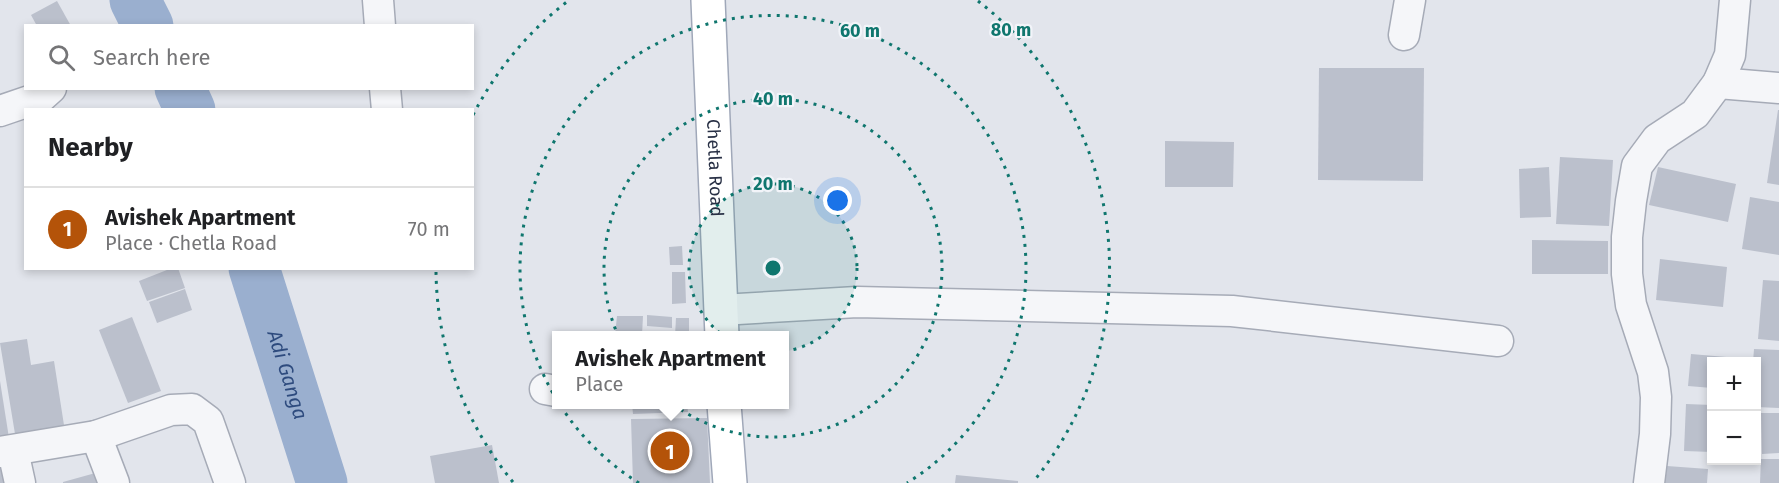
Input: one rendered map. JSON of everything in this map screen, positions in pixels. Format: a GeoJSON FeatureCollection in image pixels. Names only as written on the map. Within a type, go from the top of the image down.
{"type":"FeatureCollection","features":[{"type":"Feature","properties":{"kind":"main road","name":"Chetla Road"},"geometry":{"type":"LineString","coordinates":[[708,0],[722,323]]}},
{"type":"Feature","properties":{"kind":"main road"},"geometry":{"type":"LineString","coordinates":[[724,409],[730,483]]}},
{"type":"Feature","properties":{"kind":"street"},"geometry":{"type":"LineString","coordinates":[[378,0],[380,24]]}},
{"type":"Feature","properties":{"kind":"street"},"geometry":{"type":"LineString","coordinates":[[1404,35],[1410,0]]}},
{"type":"Feature","properties":{"kind":"street"},"geometry":{"type":"LineString","coordinates":[[1649,483],[1655,434],[1656,397],[1653,372],[1631,305],[1627,274],[1630,201],[1637,166],[1657,140],[1695,114],[1718,83],[1730,55],[1735,0]]}},
{"type":"Feature","properties":{"kind":"street"},"geometry":{"type":"LineString","coordinates":[[1718,83],[1779,88]]}},
{"type":"Feature","properties":{"kind":"street"},"geometry":{"type":"LineString","coordinates":[[0,111],[41,97],[49,90]]}},
{"type":"Feature","properties":{"kind":"street"},"geometry":{"type":"LineString","coordinates":[[385,90],[387,108]]}},
{"type":"Feature","properties":{"kind":"street"},"geometry":{"type":"LineString","coordinates":[[722,323],[857,302],[1232,311],[1498,341]]}},
{"type":"Feature","properties":{"kind":"street"},"geometry":{"type":"LineString","coordinates":[[20,483],[6,452],[96,436],[171,410],[192,409],[208,421],[230,483]]}},
{"type":"Feature","properties":{"kind":"street"},"geometry":{"type":"LineString","coordinates":[[96,436],[114,483]]}},
{"type":"Feature","properties":{"kind":"building"},"geometry":{"type":"Polygon","coordinates":[[[57,1],[70,24],[36,24],[31,15],[57,1]]]}},
{"type":"Feature","properties":{"kind":"building"},"geometry":{"type":"Polygon","coordinates":[[[1319,68],[1424,68],[1423,181],[1318,180],[1319,68]]]}},
{"type":"Feature","properties":{"kind":"building"},"geometry":{"type":"Polygon","coordinates":[[[1779,110],[1779,185],[1767,183],[1779,110]]]}},
{"type":"Feature","properties":{"kind":"building"},"geometry":{"type":"Polygon","coordinates":[[[1165,141],[1234,142],[1233,187],[1165,187],[1165,141]]]}},
{"type":"Feature","properties":{"kind":"building"},"geometry":{"type":"Polygon","coordinates":[[[1560,157],[1613,160],[1609,226],[1556,224],[1560,157]]]}},
{"type":"Feature","properties":{"kind":"building"},"geometry":{"type":"Polygon","coordinates":[[[1549,167],[1551,217],[1520,218],[1519,169],[1549,167]]]}},
{"type":"Feature","properties":{"kind":"building"},"geometry":{"type":"Polygon","coordinates":[[[1658,167],[1736,184],[1728,222],[1649,205],[1658,167]]]}},
{"type":"Feature","properties":{"kind":"building"},"geometry":{"type":"Polygon","coordinates":[[[1750,197],[1779,202],[1779,255],[1742,249],[1750,197]]]}},
{"type":"Feature","properties":{"kind":"building"},"geometry":{"type":"Polygon","coordinates":[[[1532,240],[1608,241],[1608,274],[1532,274],[1532,240]]]}},
{"type":"Feature","properties":{"kind":"building"},"geometry":{"type":"Polygon","coordinates":[[[682,246],[683,265],[670,265],[669,247],[682,246]]]}},
{"type":"Feature","properties":{"kind":"building"},"geometry":{"type":"Polygon","coordinates":[[[1660,259],[1727,267],[1723,307],[1656,300],[1660,259]]]}},
{"type":"Feature","properties":{"kind":"building"},"geometry":{"type":"Polygon","coordinates":[[[167,270],[179,270],[185,288],[147,301],[139,281],[167,270]]]}},
{"type":"Feature","properties":{"kind":"building"},"geometry":{"type":"Polygon","coordinates":[[[672,272],[685,272],[686,303],[672,304],[672,272]]]}},
{"type":"Feature","properties":{"kind":"building"},"geometry":{"type":"Polygon","coordinates":[[[1763,280],[1779,281],[1779,341],[1758,339],[1763,280]]]}},
{"type":"Feature","properties":{"kind":"building"},"geometry":{"type":"Polygon","coordinates":[[[185,289],[192,310],[157,323],[149,302],[185,289]]]}},
{"type":"Feature","properties":{"kind":"building"},"geometry":{"type":"Polygon","coordinates":[[[647,315],[672,317],[672,328],[647,326],[647,315]]]}},
{"type":"Feature","properties":{"kind":"building"},"geometry":{"type":"Polygon","coordinates":[[[617,316],[643,316],[642,331],[615,331],[617,316]]]}},
{"type":"Feature","properties":{"kind":"building"},"geometry":{"type":"Polygon","coordinates":[[[132,317],[161,391],[128,403],[99,330],[132,317]]]}},
{"type":"Feature","properties":{"kind":"building"},"geometry":{"type":"Polygon","coordinates":[[[676,318],[689,318],[689,331],[675,331],[676,318]]]}},
{"type":"Feature","properties":{"kind":"building"},"geometry":{"type":"Polygon","coordinates":[[[27,339],[31,365],[54,361],[66,438],[17,446],[0,343],[27,339]]]}},
{"type":"Feature","properties":{"kind":"building"},"geometry":{"type":"Polygon","coordinates":[[[1754,349],[1779,350],[1779,408],[1761,407],[1761,357],[1753,357],[1754,349]]]}},
{"type":"Feature","properties":{"kind":"building"},"geometry":{"type":"Polygon","coordinates":[[[1691,354],[1726,357],[1707,357],[1707,388],[1688,386],[1691,354]]]}},
{"type":"Feature","properties":{"kind":"building"},"geometry":{"type":"Polygon","coordinates":[[[0,381],[9,438],[0,439],[0,381]]]}},
{"type":"Feature","properties":{"kind":"building"},"geometry":{"type":"Polygon","coordinates":[[[1686,404],[1707,405],[1707,452],[1684,451],[1686,404]]]}},
{"type":"Feature","properties":{"kind":"building"},"geometry":{"type":"Polygon","coordinates":[[[632,409],[688,409],[688,412],[633,414],[632,409]]]}},
{"type":"Feature","properties":{"kind":"building"},"geometry":{"type":"Polygon","coordinates":[[[1761,413],[1779,413],[1779,453],[1762,454],[1761,413]]]}},
{"type":"Feature","properties":{"kind":"building"},"geometry":{"type":"Polygon","coordinates":[[[707,418],[710,483],[633,483],[631,419],[707,418]]]}},
{"type":"Feature","properties":{"kind":"building"},"geometry":{"type":"Polygon","coordinates":[[[492,445],[499,483],[435,483],[430,456],[492,445]]]}},
{"type":"Feature","properties":{"kind":"building"},"geometry":{"type":"Polygon","coordinates":[[[1761,459],[1779,459],[1779,483],[1760,483],[1761,459]]]}},
{"type":"Feature","properties":{"kind":"building"},"geometry":{"type":"Polygon","coordinates":[[[0,463],[11,483],[0,483],[0,463]]]}},
{"type":"Feature","properties":{"kind":"building"},"geometry":{"type":"Polygon","coordinates":[[[1667,466],[1708,469],[1707,483],[1665,483],[1667,466]]]}},
{"type":"Feature","properties":{"kind":"building"},"geometry":{"type":"Polygon","coordinates":[[[99,472],[102,483],[63,483],[63,482],[99,472]]]}},
{"type":"Feature","properties":{"kind":"building"},"geometry":{"type":"Polygon","coordinates":[[[956,475],[1018,481],[1018,483],[955,483],[956,475]]]}},
{"type":"Feature","properties":{"kind":"waterway","name":"Adi Ganga"},"geometry":{"type":"LineString","coordinates":[[135,0],[147,24]]}},
{"type":"Feature","properties":{"kind":"waterway","name":"Adi Ganga"},"geometry":{"type":"LineString","coordinates":[[181,90],[189,108]]}},
{"type":"Feature","properties":{"kind":"waterway","name":"Adi Ganga"},"geometry":{"type":"LineString","coordinates":[[255,270],[322,483]]}},
{"type":"Feature","properties":{"kind":"place","name":"Avishek Apartment"},"geometry":{"type":"Point","coordinates":[670,451]}}]}
